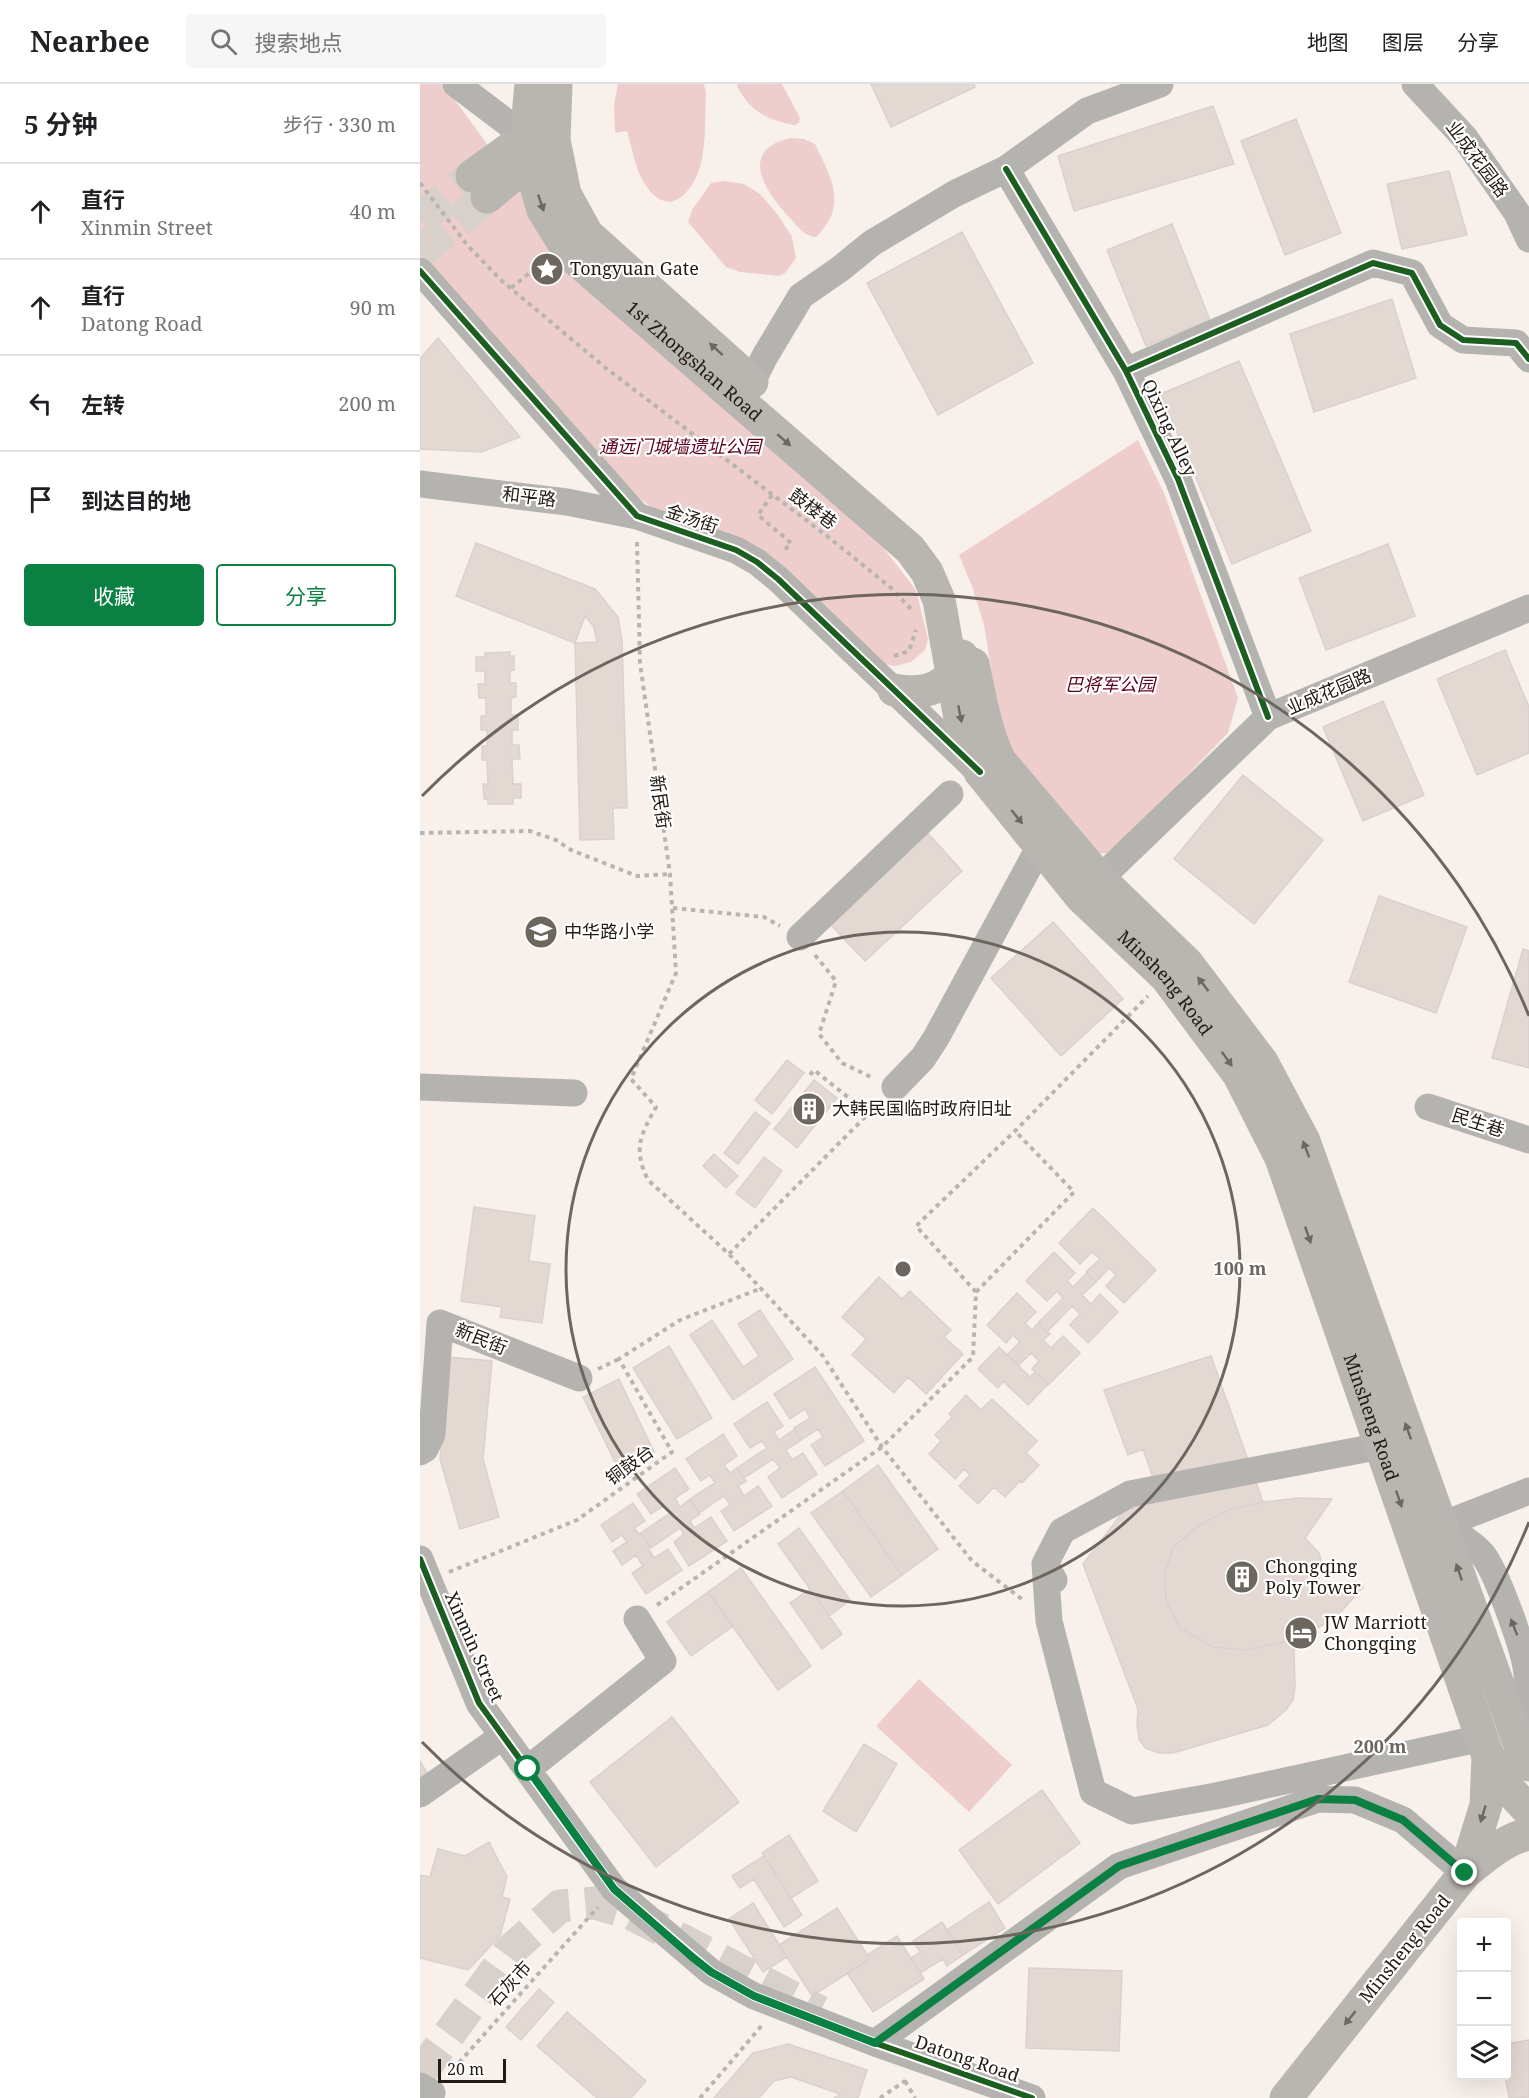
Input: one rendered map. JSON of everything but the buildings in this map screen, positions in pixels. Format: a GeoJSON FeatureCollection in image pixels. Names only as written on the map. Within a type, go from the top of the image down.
{"type":"FeatureCollection","features":[{"type":"Feature","properties":{"kind":"main road","name":"1st Zhongshan Road"},"geometry":{"type":"LineString","coordinates":[[531,84],[543,210],[571,255],[910,549],[927,572],[956,631],[991,742],[990,766]]}},
{"type":"Feature","properties":{"kind":"main road","name":"1st Zhongshan Road"},"geometry":{"type":"LineString","coordinates":[[556,84],[536,146],[587,234],[923,534],[944,562],[958,594],[956,631]]}},
{"type":"Feature","properties":{"kind":"main road"},"geometry":{"type":"LineString","coordinates":[[479,186],[536,146]]}},
{"type":"Feature","properties":{"kind":"main road"},"geometry":{"type":"LineString","coordinates":[[884,672],[893,676],[924,674],[935,667],[956,631]]}},
{"type":"Feature","properties":{"kind":"main road"},"geometry":{"type":"LineString","coordinates":[[884,672],[911,694],[933,689],[953,673],[964,649],[956,631]]}},
{"type":"Feature","properties":{"kind":"main road"},"geometry":{"type":"LineString","coordinates":[[953,673],[968,747],[990,766]]}},
{"type":"Feature","properties":{"kind":"main road","name":"Minsheng Road"},"geometry":{"type":"LineString","coordinates":[[990,766],[1040,846],[1187,963],[1262,1062],[1304,1141],[1524,1755]]}},
{"type":"Feature","properties":{"kind":"main road","name":"Minsheng Road"},"geometry":{"type":"LineString","coordinates":[[990,766],[1166,977],[1239,1075],[1281,1158],[1485,1747],[1486,1805],[1465,1873],[1286,2098]]}},
{"type":"Feature","properties":{"kind":"main road"},"geometry":{"type":"LineString","coordinates":[[1485,1747],[1504,1784],[1529,1811]]}},
{"type":"Feature","properties":{"kind":"main road"},"geometry":{"type":"LineString","coordinates":[[1465,1873],[1494,1850],[1517,1836],[1529,1834]]}},
{"type":"Feature","properties":{"kind":"street"},"geometry":{"type":"LineString","coordinates":[[456,84],[536,146]]}},
{"type":"Feature","properties":{"kind":"street"},"geometry":{"type":"LineString","coordinates":[[753,382],[765,356],[801,296],[872,243],[954,194],[1006,169],[1087,111],[1160,84]]}},
{"type":"Feature","properties":{"kind":"street","name":"业成花园路"},"geometry":{"type":"LineString","coordinates":[[1415,84],[1466,138],[1517,213],[1529,239]]}},
{"type":"Feature","properties":{"kind":"street","name":"Qixing Alley"},"geometry":{"type":"LineString","coordinates":[[1006,169],[1126,371],[1178,479],[1268,717]]}},
{"type":"Feature","properties":{"kind":"street"},"geometry":{"type":"LineString","coordinates":[[1126,371],[1373,263],[1412,273],[1440,325],[1463,340],[1516,343],[1529,359]]}},
{"type":"Feature","properties":{"kind":"street","name":"金汤街"},"geometry":{"type":"LineString","coordinates":[[420,271],[637,516],[736,550],[757,562],[990,766]]}},
{"type":"Feature","properties":{"kind":"street","name":"和平路"},"geometry":{"type":"LineString","coordinates":[[420,484],[567,502],[637,516]]}},
{"type":"Feature","properties":{"kind":"street","name":"业成花园路"},"geometry":{"type":"LineString","coordinates":[[1090,888],[1268,717],[1529,608]]}},
{"type":"Feature","properties":{"kind":"street"},"geometry":{"type":"LineString","coordinates":[[800,937],[950,794]]}},
{"type":"Feature","properties":{"kind":"street"},"geometry":{"type":"LineString","coordinates":[[895,1087],[923,1058],[936,1038],[1040,846]]}},
{"type":"Feature","properties":{"kind":"street"},"geometry":{"type":"LineString","coordinates":[[420,1087],[574,1093]]}},
{"type":"Feature","properties":{"kind":"street","name":"民生巷"},"geometry":{"type":"LineString","coordinates":[[1428,1107],[1529,1140]]}},
{"type":"Feature","properties":{"kind":"street","name":"新民街"},"geometry":{"type":"LineString","coordinates":[[420,1452],[425,1449],[432,1434],[440,1323],[579,1378]]}},
{"type":"Feature","properties":{"kind":"street"},"geometry":{"type":"LineString","coordinates":[[1381,1446],[1130,1494],[1062,1531],[1045,1564],[1049,1621],[1093,1792],[1132,1811],[1485,1747]]}},
{"type":"Feature","properties":{"kind":"street"},"geometry":{"type":"LineString","coordinates":[[1442,1525],[1529,1491]]}},
{"type":"Feature","properties":{"kind":"street"},"geometry":{"type":"LineString","coordinates":[[1045,1564],[1064,1599]]}},
{"type":"Feature","properties":{"kind":"street","name":"Xinmin Street"},"geometry":{"type":"LineString","coordinates":[[424,1570],[479,1703],[614,1889]]}},
{"type":"Feature","properties":{"kind":"street"},"geometry":{"type":"LineString","coordinates":[[528,1769],[663,1661],[636,1619]]}},
{"type":"Feature","properties":{"kind":"street"},"geometry":{"type":"LineString","coordinates":[[420,1794],[503,1736]]}},
{"type":"Feature","properties":{"kind":"street"},"geometry":{"type":"LineString","coordinates":[[875,2043],[1119,1866],[1318,1799],[1355,1800],[1403,1820],[1465,1873]]}},
{"type":"Feature","properties":{"kind":"street","name":"Datong Road"},"geometry":{"type":"LineString","coordinates":[[614,1889],[711,1972],[747,1992],[778,2007],[1032,2098]]}},
{"type":"Feature","properties":{"kind":"path"},"geometry":{"type":"LineString","coordinates":[[511,288],[542,262]]}},
{"type":"Feature","properties":{"kind":"path"},"geometry":{"type":"LineString","coordinates":[[772,495],[758,515],[791,543],[779,556]]}},
{"type":"Feature","properties":{"kind":"path"},"geometry":{"type":"LineString","coordinates":[[420,833],[530,831],[637,876],[670,874]]}},
{"type":"Feature","properties":{"kind":"path"},"geometry":{"type":"LineString","coordinates":[[673,908],[764,917],[800,937],[836,981],[819,1034],[842,1064],[895,1087],[729,1254],[823,1356],[882,1447],[972,1561],[1049,1621]]}},
{"type":"Feature","properties":{"kind":"path"},"geometry":{"type":"LineString","coordinates":[[976,1292],[916,1226],[1016,1131],[1166,977]]}},
{"type":"Feature","properties":{"kind":"path"},"geometry":{"type":"LineString","coordinates":[[810,1075],[814,1070],[869,1113]]}},
{"type":"Feature","properties":{"kind":"path"},"geometry":{"type":"LineString","coordinates":[[636,1619],[882,1447],[973,1358],[976,1292],[1074,1192],[1016,1131]]}},
{"type":"Feature","properties":{"kind":"path"},"geometry":{"type":"LineString","coordinates":[[700,2098],[778,2007]]}},
{"type":"Feature","properties":{"kind":"path"},"geometry":{"type":"LineString","coordinates":[[907,2074],[906,2081],[915,2098]]}},
{"type":"Feature","properties":{"kind":"path"},"geometry":{"type":"LineString","coordinates":[[880,2098],[906,2081]]}},
{"type":"Feature","properties":{"kind":"green space","name":"通远门城墙遗址公园"},"geometry":{"type":"Polygon","coordinates":[[[420,84],[441,84],[537,212],[872,533],[916,590],[928,639],[925,650],[911,662],[895,666],[880,663],[786,574],[660,513],[633,494],[420,256],[420,84]]]}},
{"type":"Feature","properties":{"kind":"green space"},"geometry":{"type":"Polygon","coordinates":[[[618,84],[704,84],[705,129],[701,163],[692,185],[678,199],[670,202],[653,194],[638,171],[627,131],[615,133],[614,104],[618,84]]]}},
{"type":"Feature","properties":{"kind":"green space"},"geometry":{"type":"Polygon","coordinates":[[[738,84],[782,84],[800,118],[799,123],[795,125],[785,123],[761,113],[742,95],[738,84]]]}},
{"type":"Feature","properties":{"kind":"green space"},"geometry":{"type":"Polygon","coordinates":[[[791,138],[804,139],[815,144],[827,168],[834,191],[832,214],[816,237],[800,229],[778,205],[770,194],[760,171],[765,151],[775,143],[791,138]]]}},
{"type":"Feature","properties":{"kind":"green space"},"geometry":{"type":"Polygon","coordinates":[[[724,181],[744,184],[760,194],[778,215],[792,237],[796,258],[785,273],[779,276],[740,272],[726,267],[688,222],[692,210],[711,183],[724,181]]]}},
{"type":"Feature","properties":{"kind":"green space","name":"巴将军公园"},"geometry":{"type":"Polygon","coordinates":[[[1138,440],[1164,493],[1238,698],[1228,733],[1112,853],[1094,854],[1015,765],[1000,725],[984,625],[972,586],[959,555],[1138,440]]]}},
{"type":"Feature","properties":{"kind":"green space"},"geometry":{"type":"Polygon","coordinates":[[[919,1679],[1012,1765],[969,1812],[876,1726],[919,1679]]]}},
{"type":"Feature","properties":{"kind":"tunnel"},"geometry":{"type":"LineString","coordinates":[[420,219],[472,176]]}},
{"type":"Feature","properties":{"kind":"tunnel"},"geometry":{"type":"LineString","coordinates":[[420,252],[487,197]]}},
{"type":"Feature","properties":{"kind":"tunnel"},"geometry":{"type":"LineString","coordinates":[[420,2074],[510,1951],[560,1906],[595,1903],[632,1914],[820,2012]]}},
{"type":"Feature","properties":{"kind":"cycle path"},"geometry":{"type":"LineString","coordinates":[[1006,169],[1126,371],[1178,479],[1268,717]]}},
{"type":"Feature","properties":{"kind":"cycle path"},"geometry":{"type":"LineString","coordinates":[[1126,371],[1373,263],[1412,273],[1440,325],[1463,340],[1516,343],[1529,359]]}},
{"type":"Feature","properties":{"kind":"cycle path"},"geometry":{"type":"LineString","coordinates":[[420,271],[637,516],[736,550],[757,562],[778,579],[980,772]]}},
{"type":"Feature","properties":{"kind":"cycle path"},"geometry":{"type":"LineString","coordinates":[[420,1559],[479,1703],[614,1889],[711,1972],[754,1996],[875,2043],[1032,2098]]}},
{"type":"Feature","properties":{"kind":"place","name":"Tongyuan Gate"},"geometry":{"type":"Point","coordinates":[547,269]}},
{"type":"Feature","properties":{"kind":"place","name":"中华路小学"},"geometry":{"type":"Point","coordinates":[541,932]}},
{"type":"Feature","properties":{"kind":"place","name":"大韩民国临时政府旧址"},"geometry":{"type":"Point","coordinates":[809,1109]}},
{"type":"Feature","properties":{"kind":"place","name":"Chongqing Poly Tower"},"geometry":{"type":"Point","coordinates":[1242,1577]}},
{"type":"Feature","properties":{"kind":"place","name":"JW Marriott Chongqing"},"geometry":{"type":"Point","coordinates":[1301,1633]}},
{"type":"Feature","properties":{"kind":"route"},"geometry":{"type":"LineString","coordinates":[[528,1769],[614,1889],[692,1957],[711,1972],[754,1996],[875,2043],[1119,1866],[1318,1799],[1355,1800],[1403,1820],[1465,1873]]}}]}
